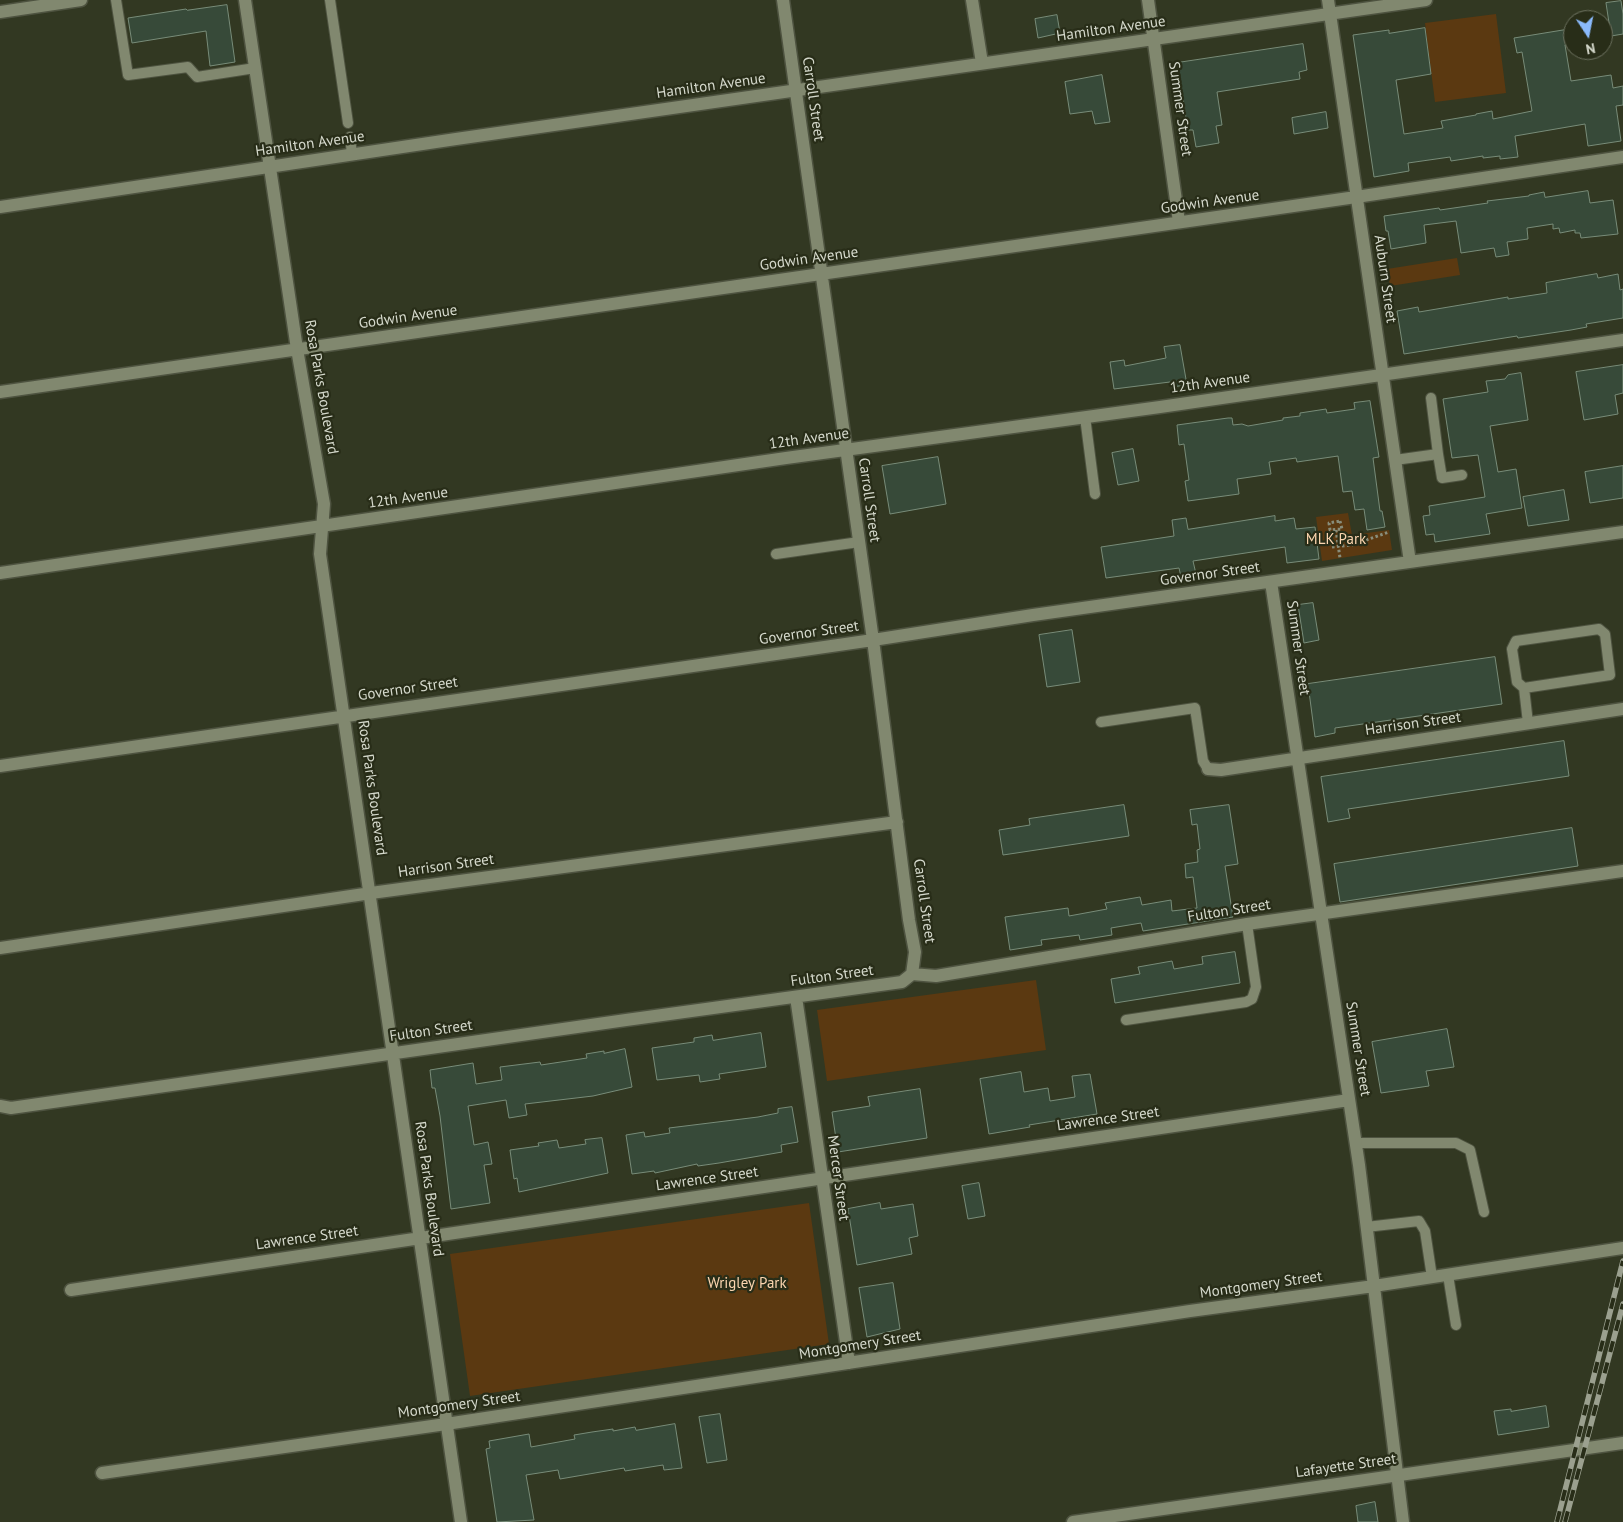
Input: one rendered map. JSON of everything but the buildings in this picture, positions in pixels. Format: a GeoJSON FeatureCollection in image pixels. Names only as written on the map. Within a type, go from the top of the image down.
{"type":"FeatureCollection","features":[{"type":"Feature","properties":{"kind":"street"},"geometry":{"type":"LineString","coordinates":[[0,12],[81,0]]}},
{"type":"Feature","properties":{"kind":"street","name":"Rosa Parks Boulevard"},"geometry":{"type":"LineString","coordinates":[[245,0],[297,349],[324,504],[320,554],[371,893],[461,1522]]}},
{"type":"Feature","properties":{"kind":"street","name":"Carroll Street"},"geometry":{"type":"LineString","coordinates":[[783,0],[898,822],[909,920],[915,952],[912,974]]}},
{"type":"Feature","properties":{"kind":"street"},"geometry":{"type":"LineString","coordinates":[[972,0],[982,63]]}},
{"type":"Feature","properties":{"kind":"street","name":"Summer Street"},"geometry":{"type":"LineString","coordinates":[[1148,0],[1179,222]]}},
{"type":"Feature","properties":{"kind":"street","name":"Auburn Street"},"geometry":{"type":"LineString","coordinates":[[1328,0],[1410,562]]}},
{"type":"Feature","properties":{"kind":"street","name":"Hamilton Avenue"},"geometry":{"type":"LineString","coordinates":[[0,206],[1426,0]]}},
{"type":"Feature","properties":{"kind":"street","name":"Godwin Avenue"},"geometry":{"type":"LineString","coordinates":[[0,392],[1623,157]]}},
{"type":"Feature","properties":{"kind":"street","name":"12th Avenue"},"geometry":{"type":"LineString","coordinates":[[0,573],[846,450],[1623,340]]}},
{"type":"Feature","properties":{"kind":"street","name":"Governor Street"},"geometry":{"type":"LineString","coordinates":[[0,766],[873,640],[1033,615],[1623,532]]}},
{"type":"Feature","properties":{"kind":"street","name":"Summer Street"},"geometry":{"type":"LineString","coordinates":[[1271,582],[1356,1143],[1403,1522]]}},
{"type":"Feature","properties":{"kind":"street","name":"Harrison Street"},"geometry":{"type":"LineString","coordinates":[[1208,769],[1222,770],[1623,709]]}},
{"type":"Feature","properties":{"kind":"street","name":"Harrison Street"},"geometry":{"type":"LineString","coordinates":[[0,948],[371,893],[898,822]]}},
{"type":"Feature","properties":{"kind":"street","name":"Fulton Street"},"geometry":{"type":"LineString","coordinates":[[0,1106],[11,1108],[42,1104],[902,982],[912,974],[936,976],[1248,924],[1623,871]]}},
{"type":"Feature","properties":{"kind":"street","name":"Mercer Street"},"geometry":{"type":"LineString","coordinates":[[796,997],[849,1363]]}},
{"type":"Feature","properties":{"kind":"street","name":"Lawrence Street"},"geometry":{"type":"LineString","coordinates":[[71,1290],[1349,1100]]}},
{"type":"Feature","properties":{"kind":"street","name":"Montgomery Street"},"geometry":{"type":"LineString","coordinates":[[102,1473],[446,1424],[1190,1311],[1374,1286],[1623,1248]]}},
{"type":"Feature","properties":{"kind":"street","name":"Lafayette Street"},"geometry":{"type":"LineString","coordinates":[[1073,1522],[1623,1443]]}},
{"type":"Feature","properties":{"kind":"lane"},"geometry":{"type":"LineString","coordinates":[[116,0],[128,76],[188,67],[197,77],[255,68]]}},
{"type":"Feature","properties":{"kind":"lane"},"geometry":{"type":"LineString","coordinates":[[330,0],[348,123]]}},
{"type":"Feature","properties":{"kind":"lane"},"geometry":{"type":"LineString","coordinates":[[350,138],[352,154]]}},
{"type":"Feature","properties":{"kind":"lane"},"geometry":{"type":"LineString","coordinates":[[1431,398],[1442,478],[1462,475]]}},
{"type":"Feature","properties":{"kind":"lane"},"geometry":{"type":"LineString","coordinates":[[1084,417],[1095,494]]}},
{"type":"Feature","properties":{"kind":"lane"},"geometry":{"type":"LineString","coordinates":[[1395,460],[1438,454]]}},
{"type":"Feature","properties":{"kind":"lane"},"geometry":{"type":"LineString","coordinates":[[776,554],[859,542]]}},
{"type":"Feature","properties":{"kind":"lane"},"geometry":{"type":"LineString","coordinates":[[1524,688],[1610,674],[1605,634],[1599,629],[1516,641],[1512,650],[1517,682],[1524,688],[1528,723]]}},
{"type":"Feature","properties":{"kind":"lane"},"geometry":{"type":"LineString","coordinates":[[1100,722],[1195,708],[1202,761],[1208,769]]}},
{"type":"Feature","properties":{"kind":"lane"},"geometry":{"type":"LineString","coordinates":[[1126,1020],[1246,1002],[1252,999],[1256,987],[1248,924]]}},
{"type":"Feature","properties":{"kind":"lane"},"geometry":{"type":"LineString","coordinates":[[1356,1143],[1456,1143],[1470,1150],[1484,1212]]}},
{"type":"Feature","properties":{"kind":"lane"},"geometry":{"type":"LineString","coordinates":[[1366,1227],[1419,1221],[1424,1232],[1432,1277]]}},
{"type":"Feature","properties":{"kind":"lane"},"geometry":{"type":"LineString","coordinates":[[1448,1275],[1456,1325]]}},
{"type":"Feature","properties":{"kind":"path"},"geometry":{"type":"LineString","coordinates":[[1336,530],[1340,558]]}},
{"type":"Feature","properties":{"kind":"path"},"geometry":{"type":"LineString","coordinates":[[1332,547],[1352,545],[1389,532]]}},
{"type":"Feature","properties":{"kind":"green space"},"geometry":{"type":"Polygon","coordinates":[[[1496,14],[1506,93],[1435,102],[1425,23],[1496,14]]]}},
{"type":"Feature","properties":{"kind":"green space"},"geometry":{"type":"Polygon","coordinates":[[[1457,258],[1460,275],[1390,286],[1387,269],[1457,258]]]}},
{"type":"Feature","properties":{"kind":"green space","name":"MLK Park"},"geometry":{"type":"Polygon","coordinates":[[[1348,513],[1352,535],[1389,530],[1392,550],[1322,561],[1316,517],[1348,513]]]}},
{"type":"Feature","properties":{"kind":"green space"},"geometry":{"type":"Polygon","coordinates":[[[1036,980],[1046,1050],[827,1081],[817,1010],[1036,980]]]}},
{"type":"Feature","properties":{"kind":"green space","name":"Wrigley Park"},"geometry":{"type":"Polygon","coordinates":[[[809,1203],[829,1344],[470,1396],[450,1254],[809,1203]]]}},
{"type":"Feature","properties":{"kind":"railway"},"geometry":{"type":"LineString","coordinates":[[1557,1522],[1623,1261]]}},
{"type":"Feature","properties":{"kind":"railway"},"geometry":{"type":"LineString","coordinates":[[1565,1522],[1623,1304]]}}]}
